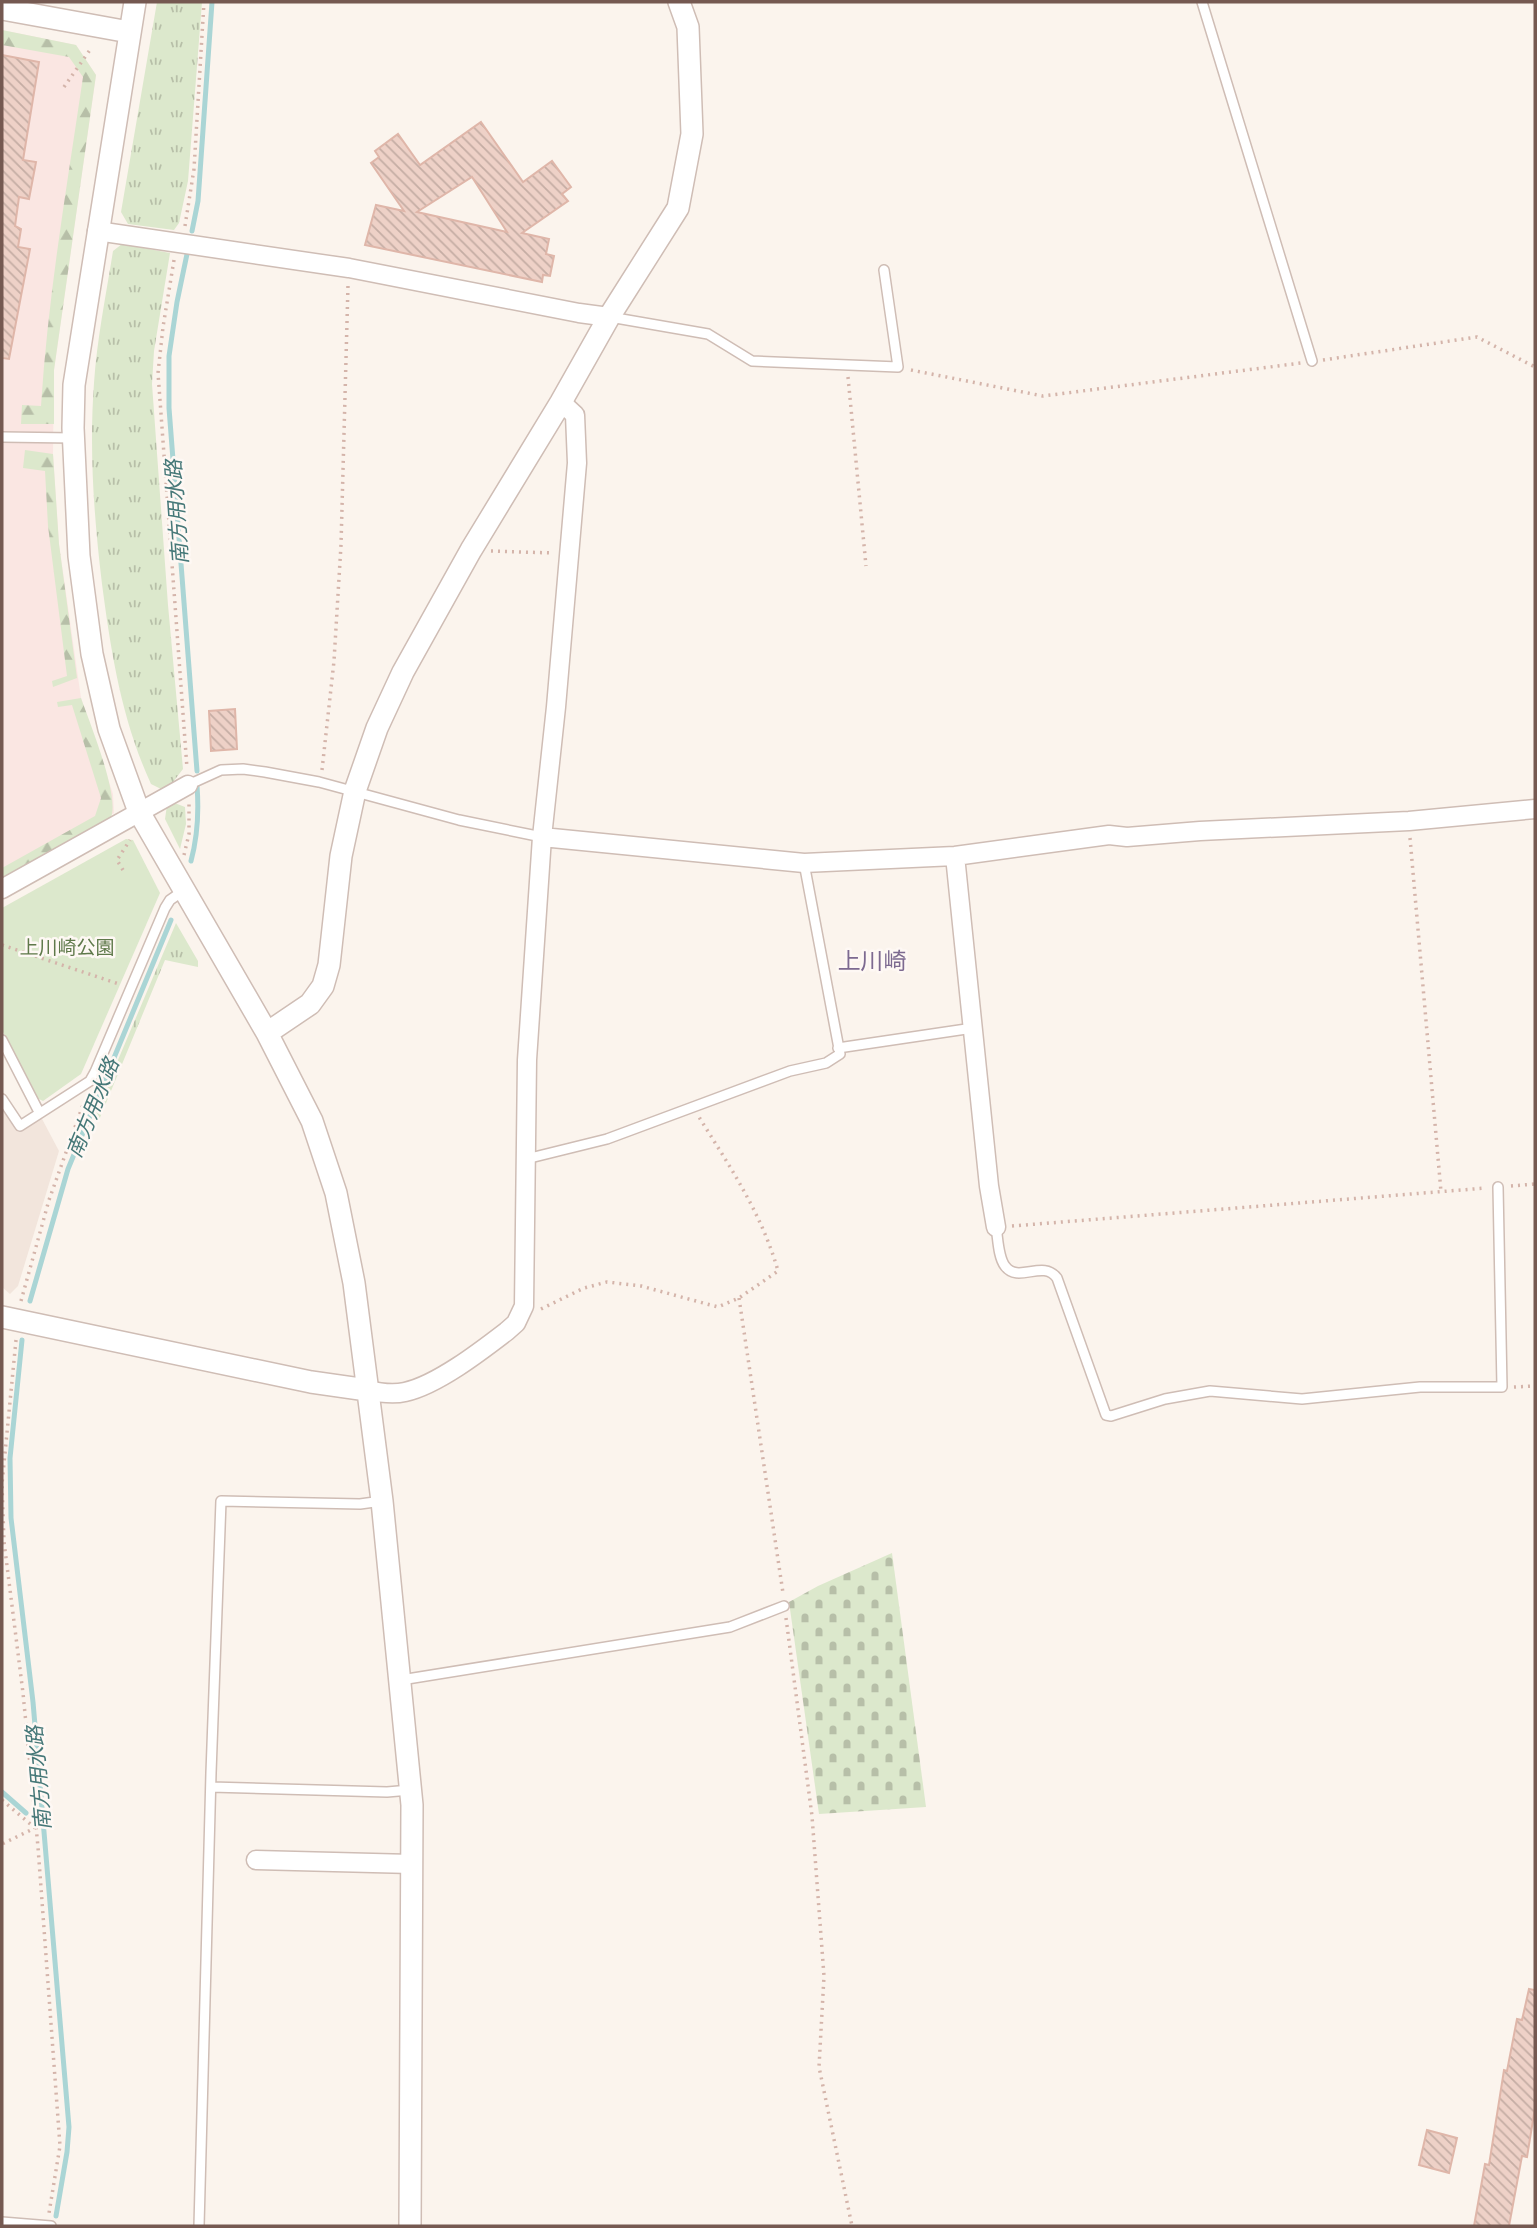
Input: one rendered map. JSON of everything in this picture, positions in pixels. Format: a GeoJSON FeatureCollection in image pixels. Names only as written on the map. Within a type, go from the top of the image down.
{"type":"FeatureCollection","features":[{"type":"Feature","properties":{"kind":"street"},"geometry":{"type":"LineString","coordinates":[[135,2],[74,385],[73,438],[79,556],[92,654],[109,729],[139,812],[267,1033],[312,1121],[336,1193],[354,1283],[382,1501],[411,1790],[410,2226]]}},
{"type":"Feature","properties":{"kind":"street"},"geometry":{"type":"LineString","coordinates":[[267,1033],[310,1004],[323,986],[329,965],[341,856],[355,791],[377,728],[403,672],[471,550],[561,402],[608,317],[678,208],[692,134],[688,27],[679,2]]}},
{"type":"Feature","properties":{"kind":"street"},"geometry":{"type":"LineString","coordinates":[[2,9],[129,32]]}},
{"type":"Feature","properties":{"kind":"street"},"geometry":{"type":"LineString","coordinates":[[97,231],[180,241],[349,268],[608,317]]}},
{"type":"Feature","properties":{"kind":"street"},"geometry":{"type":"LineString","coordinates":[[10,1319],[311,1382],[383,1394],[403,1393],[432,1382],[516,1323],[525,1299],[527,1060],[542,838],[577,463],[577,422],[575,415],[561,402]]}},
{"type":"Feature","properties":{"kind":"street"},"geometry":{"type":"LineString","coordinates":[[2,889],[188,785]]}},
{"type":"Feature","properties":{"kind":"street"},"geometry":{"type":"LineString","coordinates":[[542,838],[804,863],[955,856],[1109,835],[1127,837],[1409,821],[1535,809]]}},
{"type":"Feature","properties":{"kind":"street"},"geometry":{"type":"LineString","coordinates":[[955,856],[989,1185],[996,1227]]}},
{"type":"Feature","properties":{"kind":"street"},"geometry":{"type":"LineString","coordinates":[[256,1860],[412,1864]]}},
{"type":"Feature","properties":{"kind":"lane"},"geometry":{"type":"LineString","coordinates":[[1202,2],[1312,361]]}},
{"type":"Feature","properties":{"kind":"lane"},"geometry":{"type":"LineString","coordinates":[[608,317],[627,318],[708,334],[752,361],[898,367],[884,270]]}},
{"type":"Feature","properties":{"kind":"lane"},"geometry":{"type":"LineString","coordinates":[[2,437],[73,438]]}},
{"type":"Feature","properties":{"kind":"lane"},"geometry":{"type":"LineString","coordinates":[[188,785],[211,773],[230,768],[265,772],[319,782],[459,820],[542,838]]}},
{"type":"Feature","properties":{"kind":"lane"},"geometry":{"type":"LineString","coordinates":[[526,1159],[607,1139],[790,1071],[837,1058],[838,1048],[804,863]]}},
{"type":"Feature","properties":{"kind":"lane"},"geometry":{"type":"LineString","coordinates":[[2,1099],[20,1126],[90,1081],[96,1073],[165,908],[170,900],[183,891]]}},
{"type":"Feature","properties":{"kind":"lane"},"geometry":{"type":"LineString","coordinates":[[838,1048],[973,1028]]}},
{"type":"Feature","properties":{"kind":"lane"},"geometry":{"type":"LineString","coordinates":[[2,1040],[39,1112]]}},
{"type":"Feature","properties":{"kind":"lane"},"geometry":{"type":"LineString","coordinates":[[996,1227],[1003,1263],[1007,1269],[1015,1273],[1046,1269],[1057,1278],[1106,1415],[1111,1416],[1165,1399],[1210,1391],[1301,1399],[1420,1388],[1502,1387],[1498,1187]]}},
{"type":"Feature","properties":{"kind":"lane"},"geometry":{"type":"LineString","coordinates":[[199,2226],[221,1501],[360,1504],[382,1501]]}},
{"type":"Feature","properties":{"kind":"lane"},"geometry":{"type":"LineString","coordinates":[[401,1680],[730,1627],[785,1606]]}},
{"type":"Feature","properties":{"kind":"lane"},"geometry":{"type":"LineString","coordinates":[[211,1787],[387,1792],[411,1790]]}},
{"type":"Feature","properties":{"kind":"lane"},"geometry":{"type":"LineString","coordinates":[[2,2222],[48,2226]]}},
{"type":"Feature","properties":{"kind":"path"},"geometry":{"type":"LineString","coordinates":[[168,866],[187,851],[190,818],[158,373],[175,254],[185,224],[194,169],[204,2]]}},
{"type":"Feature","properties":{"kind":"path"},"geometry":{"type":"LineString","coordinates":[[64,87],[92,47]]}},
{"type":"Feature","properties":{"kind":"path"},"geometry":{"type":"LineString","coordinates":[[319,782],[334,661],[341,545],[349,268]]}},
{"type":"Feature","properties":{"kind":"path"},"geometry":{"type":"LineString","coordinates":[[898,367],[1043,396],[1478,337],[1535,368]]}},
{"type":"Feature","properties":{"kind":"path"},"geometry":{"type":"LineString","coordinates":[[847,365],[866,566]]}},
{"type":"Feature","properties":{"kind":"path"},"geometry":{"type":"LineString","coordinates":[[471,550],[569,554]]}},
{"type":"Feature","properties":{"kind":"path"},"geometry":{"type":"LineString","coordinates":[[1409,821],[1441,1192]]}},
{"type":"Feature","properties":{"kind":"path"},"geometry":{"type":"LineString","coordinates":[[122,870],[117,860],[132,835]]}},
{"type":"Feature","properties":{"kind":"path"},"geometry":{"type":"LineString","coordinates":[[2,945],[131,988]]}},
{"type":"Feature","properties":{"kind":"path"},"geometry":{"type":"LineString","coordinates":[[48,2226],[60,2146],[38,1847],[5,1542],[2,1484],[10,1319],[90,1081]]}},
{"type":"Feature","properties":{"kind":"path"},"geometry":{"type":"LineString","coordinates":[[522,1312],[536,1312],[584,1288],[607,1282],[641,1286],[718,1307],[739,1298],[778,1271],[770,1243],[752,1203],[693,1108]]}},
{"type":"Feature","properties":{"kind":"path"},"geometry":{"type":"LineString","coordinates":[[996,1227],[1535,1184]]}},
{"type":"Feature","properties":{"kind":"path"},"geometry":{"type":"LineString","coordinates":[[739,1298],[785,1606],[811,1816],[824,1976],[819,2067],[852,2226]]}},
{"type":"Feature","properties":{"kind":"path"},"geometry":{"type":"LineString","coordinates":[[1502,1387],[1535,1386]]}},
{"type":"Feature","properties":{"kind":"path"},"geometry":{"type":"LineString","coordinates":[[2,1800],[35,1828]]}},
{"type":"Feature","properties":{"kind":"path"},"geometry":{"type":"LineString","coordinates":[[2,1844],[35,1828]]}},
{"type":"Feature","properties":{"kind":"shaded area"},"geometry":{"type":"Polygon","coordinates":[[[2,30],[76,45],[96,75],[54,370],[53,454],[59,544],[81,698],[113,794],[114,813],[2,880],[2,30]]]}},
{"type":"Feature","properties":{"kind":"shaded area"},"geometry":{"type":"Polygon","coordinates":[[[2,1106],[18,1132],[41,1117],[59,1151],[18,1286],[10,1294],[2,1287],[2,1106]]]}},
{"type":"Feature","properties":{"kind":"green space"},"geometry":{"type":"Polygon","coordinates":[[[157,2],[202,2],[188,181],[179,223],[174,230],[128,224],[121,212],[157,2]]]}},
{"type":"Feature","properties":{"kind":"green space"},"geometry":{"type":"Polygon","coordinates":[[[2,30],[76,45],[96,75],[54,370],[54,424],[21,424],[22,405],[41,406],[53,282],[83,77],[69,57],[2,45],[2,30]]]}},
{"type":"Feature","properties":{"kind":"green space"},"geometry":{"type":"Polygon","coordinates":[[[122,244],[170,253],[154,351],[152,384],[183,769],[173,782],[161,789],[151,784],[141,760],[119,686],[99,559],[95,509],[92,433],[95,366],[113,251],[122,244]]]}},
{"type":"Feature","properties":{"kind":"green space"},"geometry":{"type":"Polygon","coordinates":[[[25,450],[53,454],[59,544],[77,678],[53,687],[52,681],[67,676],[48,526],[45,471],[23,468],[25,450]]]}},
{"type":"Feature","properties":{"kind":"green space"},"geometry":{"type":"Polygon","coordinates":[[[81,698],[108,779],[113,810],[110,819],[2,880],[2,868],[95,816],[101,798],[72,705],[58,707],[57,702],[81,698]]]}},
{"type":"Feature","properties":{"kind":"green space"},"geometry":{"type":"Polygon","coordinates":[[[172,802],[185,807],[186,824],[180,849],[165,819],[167,805],[172,802]]]}},
{"type":"Feature","properties":{"kind":"green space","name":"上川崎公園"},"geometry":{"type":"Polygon","coordinates":[[[126,839],[133,840],[160,893],[81,1074],[43,1101],[35,1097],[2,1030],[2,908],[126,839]]]}},
{"type":"Feature","properties":{"kind":"green space"},"geometry":{"type":"Polygon","coordinates":[[[176,923],[198,961],[198,967],[165,960],[99,1120],[93,1119],[176,923]]]}},
{"type":"Feature","properties":{"kind":"green space"},"geometry":{"type":"Polygon","coordinates":[[[892,1553],[926,1807],[819,1814],[789,1602],[892,1553]]]}},
{"type":"Feature","properties":{"kind":"building"},"geometry":{"type":"Polygon","coordinates":[[[2,55],[39,62],[23,160],[36,162],[29,199],[19,197],[15,226],[21,229],[18,247],[30,249],[9,359],[2,358],[2,55]]]}},
{"type":"Feature","properties":{"kind":"building"},"geometry":{"type":"Polygon","coordinates":[[[481,122],[523,182],[552,161],[571,187],[562,194],[568,201],[522,233],[549,239],[546,254],[554,256],[550,276],[543,275],[542,282],[365,245],[376,205],[404,211],[371,163],[379,157],[375,151],[398,134],[420,165],[481,122]],[[472,177],[417,212],[507,232],[472,177]]]}},
{"type":"Feature","properties":{"kind":"building"},"geometry":{"type":"Polygon","coordinates":[[[235,709],[237,749],[211,751],[209,711],[235,709]]]}},
{"type":"Feature","properties":{"kind":"building"},"geometry":{"type":"Polygon","coordinates":[[[1529,1989],[1535,1990],[1535,2108],[1527,2157],[1522,2156],[1509,2226],[1474,2226],[1485,2164],[1489,2165],[1504,2070],[1507,2071],[1517,2019],[1522,2020],[1529,1989]]]}},
{"type":"Feature","properties":{"kind":"building"},"geometry":{"type":"Polygon","coordinates":[[[1427,2130],[1457,2138],[1449,2173],[1419,2165],[1427,2130]]]}},
{"type":"Feature","properties":{"kind":"waterway","name":"南方用水路"},"geometry":{"type":"LineString","coordinates":[[192,231],[198,201],[212,2]]}},
{"type":"Feature","properties":{"kind":"waterway","name":"南方用水路"},"geometry":{"type":"LineString","coordinates":[[187,254],[169,356],[169,408],[197,771]]}},
{"type":"Feature","properties":{"kind":"waterway","name":"南方用水路"},"geometry":{"type":"LineString","coordinates":[[191,861],[197,824],[197,786]]}},
{"type":"Feature","properties":{"kind":"waterway","name":"南方用水路"},"geometry":{"type":"LineString","coordinates":[[30,1301],[68,1169],[171,920]]}},
{"type":"Feature","properties":{"kind":"waterway","name":"南方用水路"},"geometry":{"type":"LineString","coordinates":[[22,1340],[10,1458],[11,1518],[33,1702],[69,2127],[56,2216]]}},
{"type":"Feature","properties":{"kind":"waterway"},"geometry":{"type":"LineString","coordinates":[[2,1792],[26,1813]]}},
{"type":"Feature","properties":{"kind":"district","name":"上川崎"},"geometry":{"type":"Point","coordinates":[872,961]}}]}
